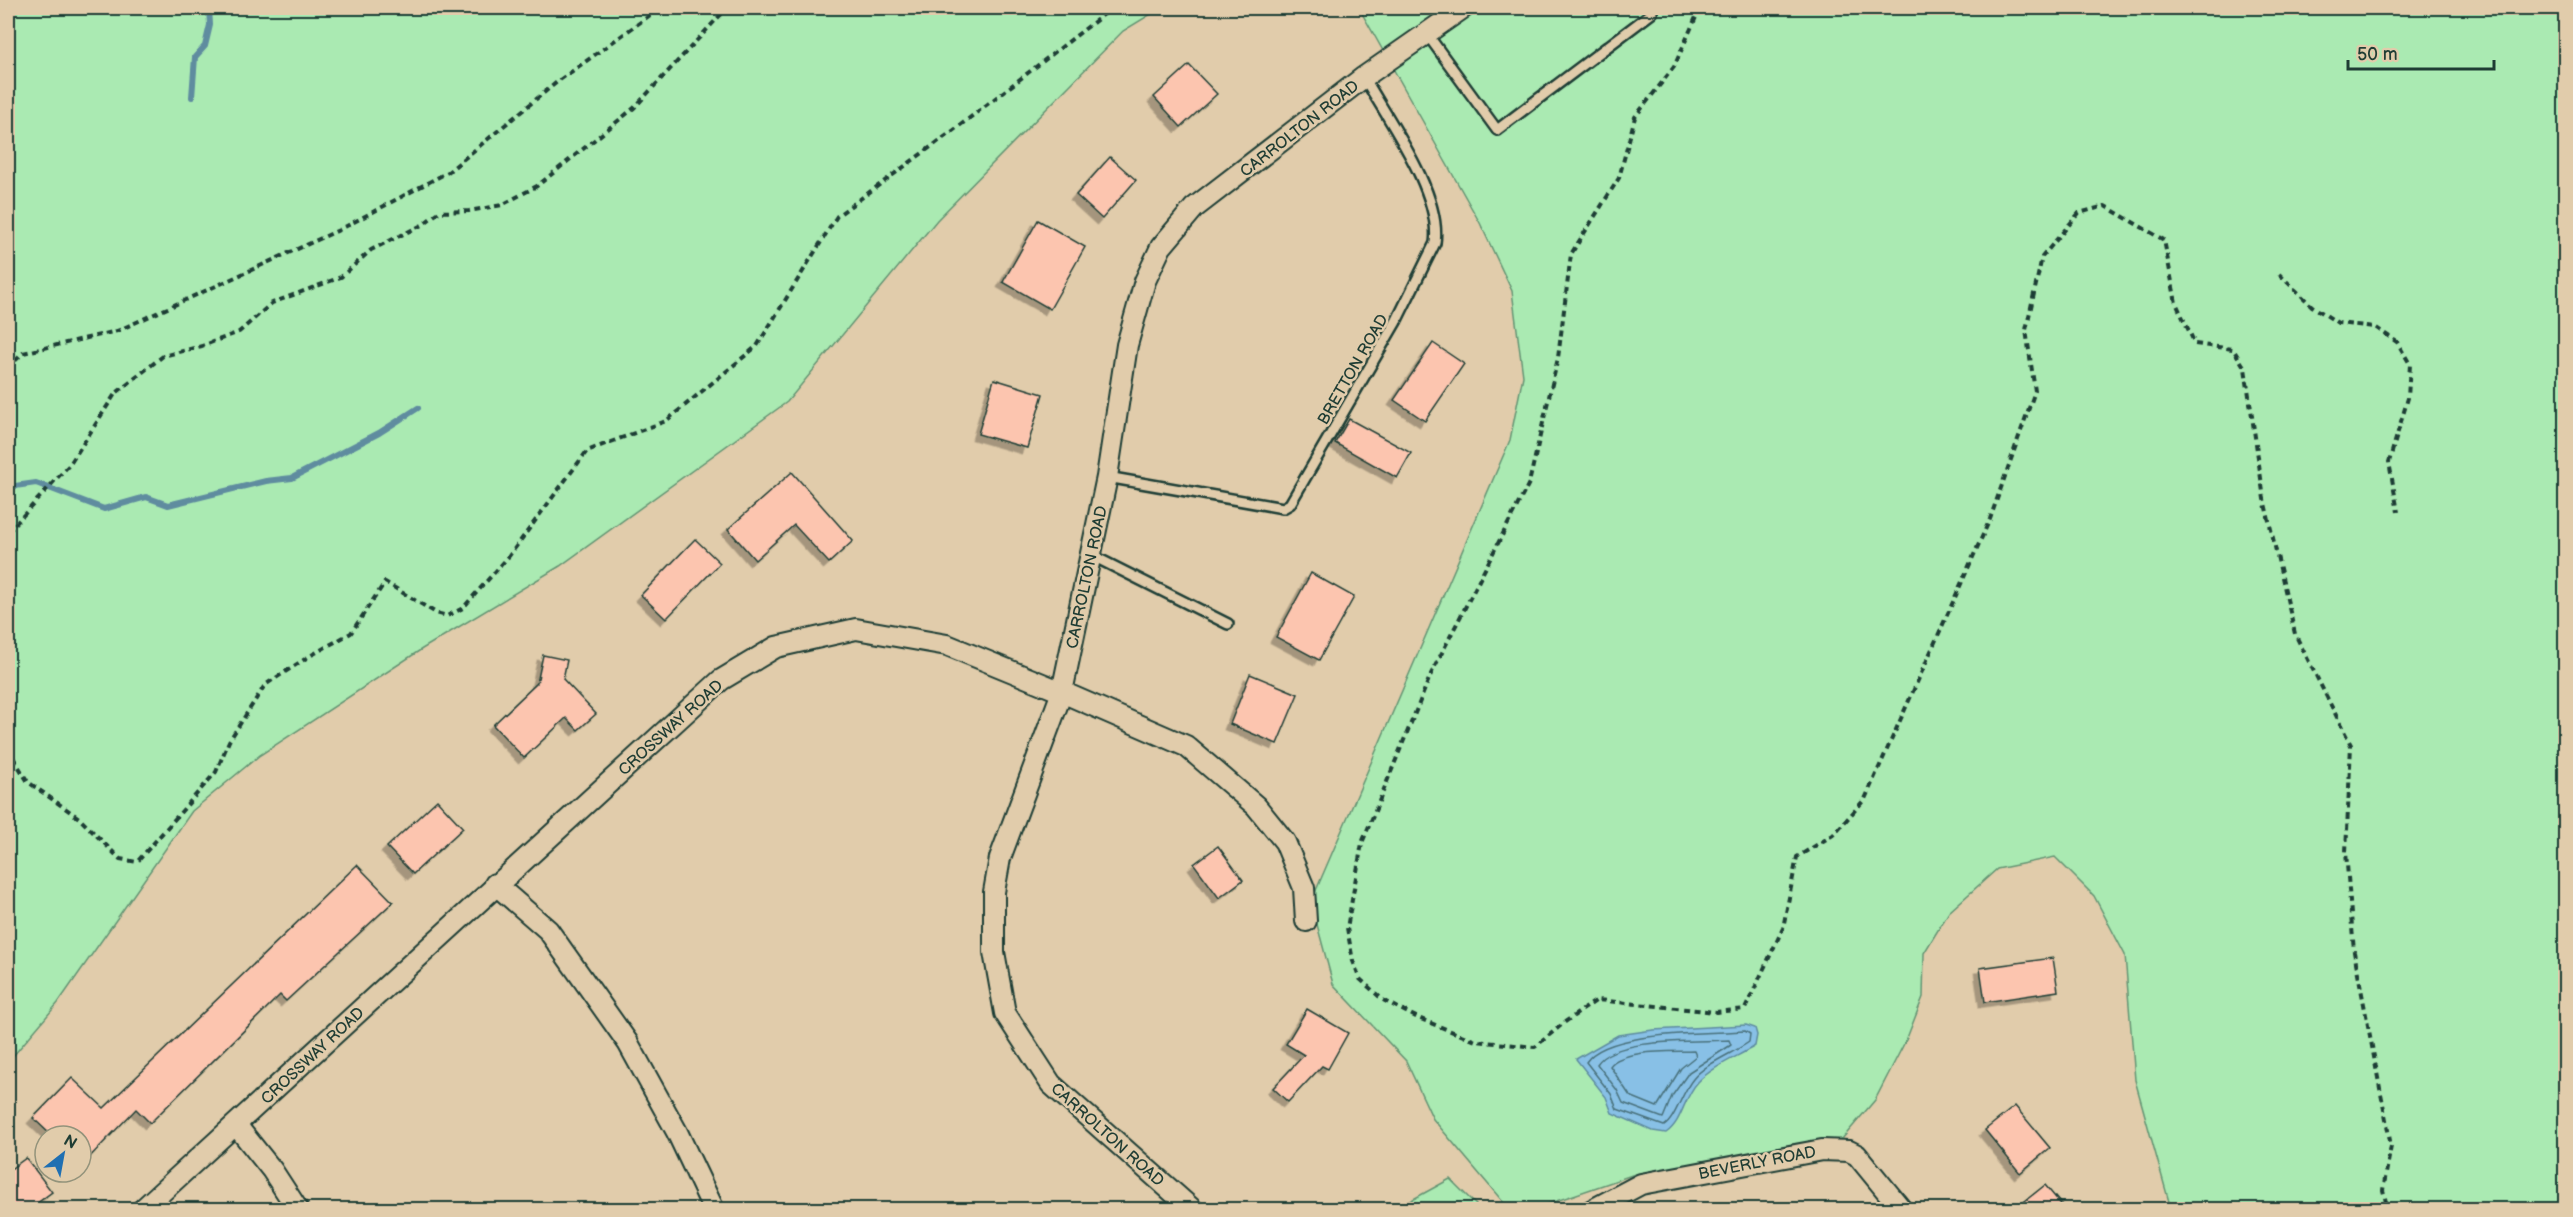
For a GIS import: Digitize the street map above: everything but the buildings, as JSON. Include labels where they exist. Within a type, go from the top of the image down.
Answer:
[{"type":"street","name":"CARROLTON ROAD","points":[[1193,1209],[1051,1084],[1005,1013],[994,952],[994,892],[1000,858],[1062,692],[1107,477],[1127,345],[1145,281],[1161,247],[1194,208],[1364,77],[1463,8]]},
{"type":"street","name":"CROSSWAY ROAD","points":[[142,1209],[236,1125],[495,884],[721,680],[776,647],[856,629],[947,645],[1186,746],[1256,806],[1285,842],[1304,888],[1306,921]]},
{"type":"street","points":[[495,884],[548,930],[628,1043],[677,1132],[714,1209]]},
{"type":"street","points":[[236,1125],[272,1170],[298,1209]]},
{"type":"street","name":"BEVERLY ROAD","points":[[1592,1209],[1641,1184],[1822,1150],[1849,1151],[1857,1155],[1902,1209]]},
{"type":"lane","points":[[1427,34],[1497,130],[1652,13],[1651,8]]},
{"type":"lane","name":"BRETTON ROAD","points":[[1107,477],[1283,508],[1290,504],[1392,330],[1435,243],[1437,230],[1424,189],[1364,77]]},
{"type":"lane","points":[[1091,555],[1228,624]]},
{"type":"path","points":[[8,368],[23,353],[117,331],[339,230],[448,172],[557,82],[660,8]]},
{"type":"path","points":[[8,532],[70,464],[115,394],[163,356],[202,346],[238,332],[272,303],[340,277],[371,250],[422,225],[439,212],[469,211],[502,205],[537,186],[634,108],[727,8]]},
{"type":"path","points":[[8,753],[28,782],[79,818],[120,859],[137,862],[216,772],[229,741],[266,685],[308,657],[351,633],[385,582],[436,613],[447,616],[463,608],[508,556],[587,451],[666,422],[757,346],[837,216],[954,130],[1112,8]]},
{"type":"path","points":[[1700,8],[1674,67],[1635,117],[1619,178],[1571,254],[1558,358],[1528,483],[1431,674],[1362,843],[1347,928],[1360,979],[1383,1000],[1418,1018],[1476,1041],[1535,1047],[1565,1022],[1598,1000],[1716,1012],[1745,1009],[1783,928],[1797,857],[1833,835],[1865,799],[1990,519],[2035,391],[2026,330],[2042,257],[2079,213],[2105,206],[2164,240],[2176,303],[2195,344],[2233,349],[2245,368],[2264,499],[2295,634],[2351,745],[2346,852],[2353,941],[2391,1146],[2383,1190],[2388,1209]]},
{"type":"path","points":[[2279,274],[2312,306],[2338,323],[2374,327],[2397,342],[2410,364],[2408,398],[2389,462],[2398,512]]},
{"type":"green space","points":[[8,8],[1161,8],[1123,31],[937,220],[787,402],[560,566],[422,649],[260,755],[192,811],[58,1003],[8,1062]]},
{"type":"green space","points":[[1359,8],[2565,8],[2565,1209],[2171,1209],[2135,1080],[2125,955],[2094,896],[2055,857],[1997,869],[1949,912],[1924,953],[1923,997],[1907,1038],[1875,1100],[1842,1139],[1632,1175],[1533,1209],[1509,1209],[1433,1119],[1406,1061],[1333,984],[1311,902],[1510,440],[1523,376],[1512,291],[1480,223]]},
{"type":"green space","points":[[1450,1179],[1480,1209],[1395,1209]]},
{"type":"water","points":[[1746,1025],[1755,1028],[1757,1035],[1755,1046],[1717,1067],[1698,1082],[1689,1095],[1680,1116],[1666,1133],[1653,1131],[1612,1113],[1606,1097],[1576,1059],[1618,1035],[1653,1030]]},
{"type":"waterway","points":[[192,97],[195,57],[205,46],[210,25],[209,8]]},
{"type":"waterway","points":[[8,487],[36,483],[104,509],[146,497],[168,505],[266,481],[292,478],[379,433],[418,408]]}]
